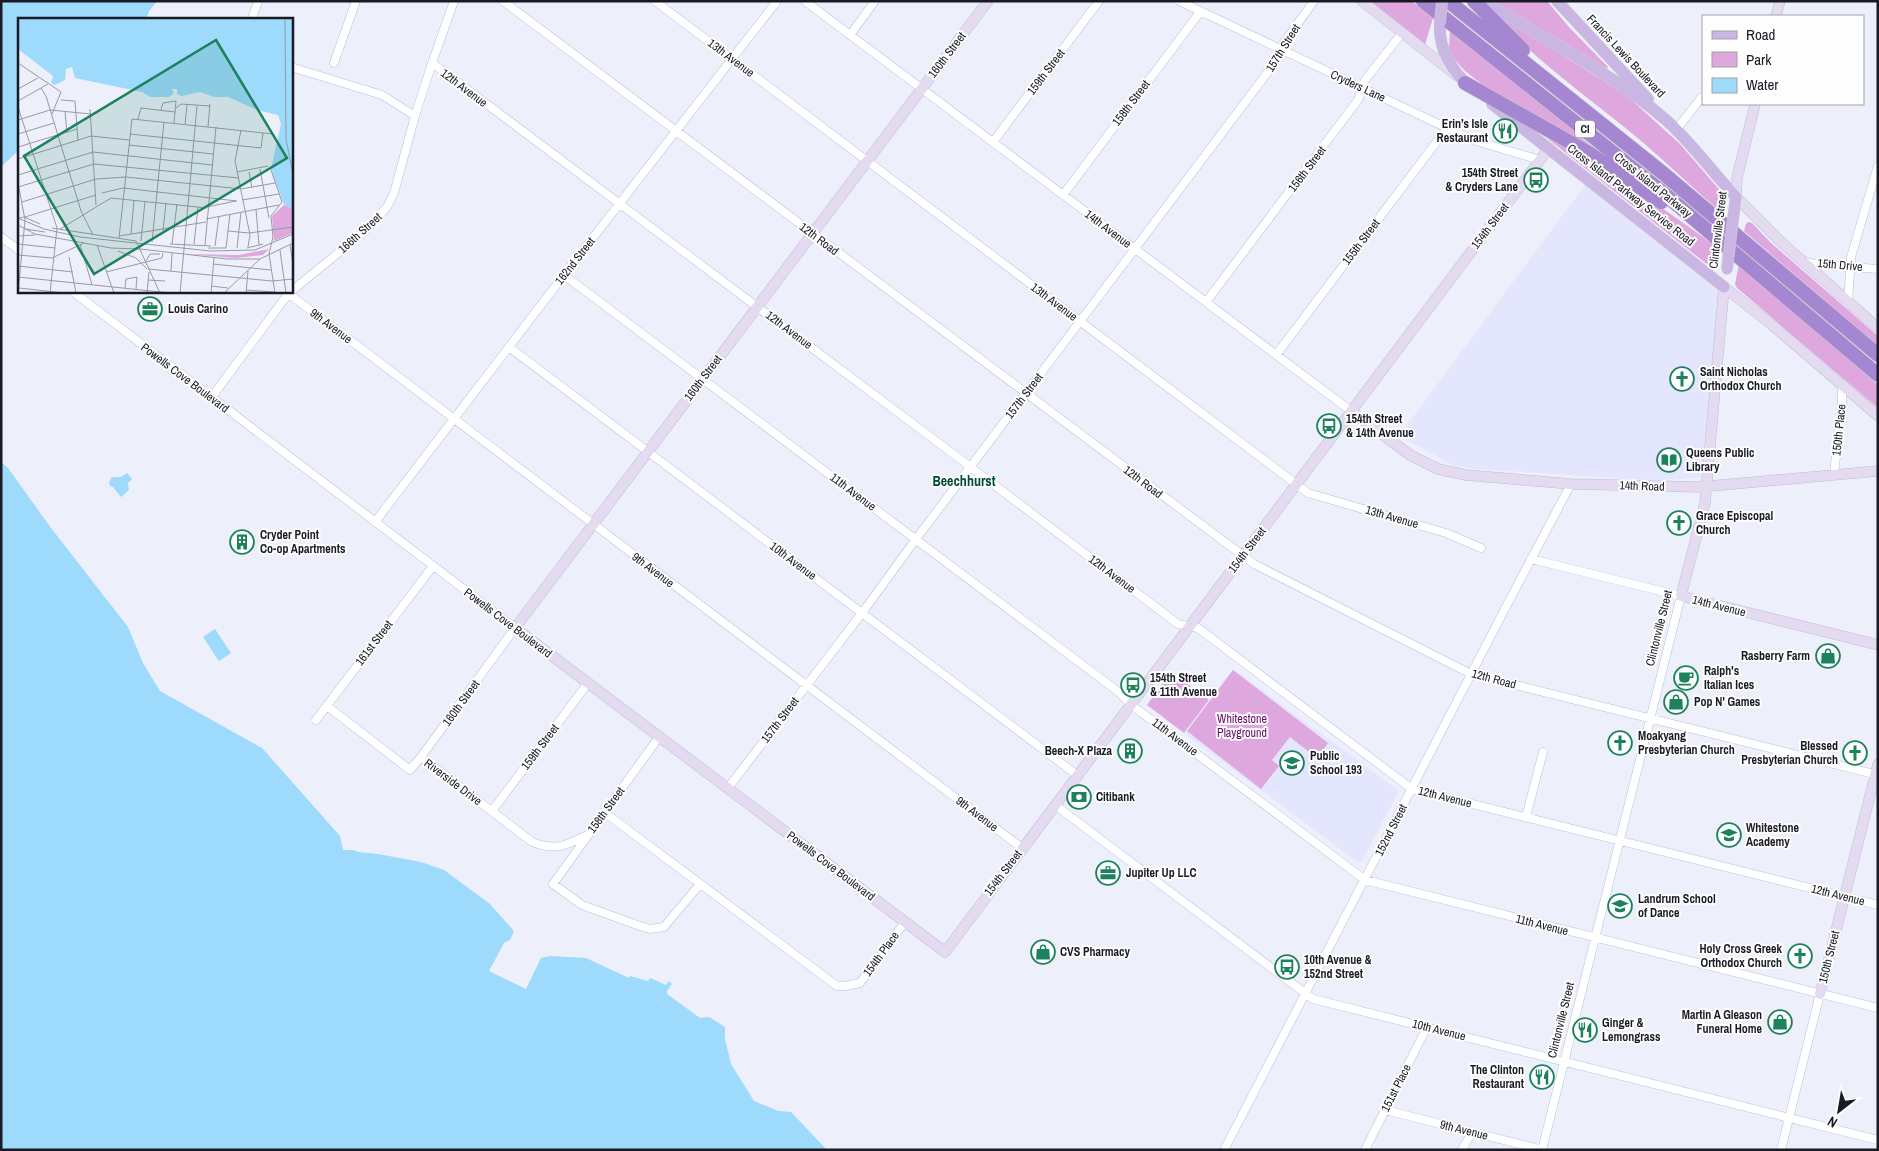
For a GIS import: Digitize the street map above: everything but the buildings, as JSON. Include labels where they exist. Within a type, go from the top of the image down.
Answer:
[{"type":"highway","name":"Cross Island Parkway","points":[[1423,1],[1543,95],[1744,260],[1878,375]]},
{"type":"highway","name":"Cross Island Parkway","points":[[1448,1],[1579,104],[1729,227],[1878,355]]},
{"type":"highway","points":[[1474,1],[1579,104]]},
{"type":"highway","points":[[1465,83],[1615,170],[1744,260]]},
{"type":"main road","points":[[1442,1],[1439,37],[1442,50],[1465,83]]},
{"type":"main road","points":[[1483,1],[1614,81],[1656,112],[1676,130],[1736,197]]},
{"type":"main road","name":"Francis Lewis Boulevard","points":[[1557,1],[1676,130]]},
{"type":"main road","name":"Cross Island Parkway Service Road","points":[[1465,83],[1724,287]]},
{"type":"main road","name":"Clintonville Street","points":[[1724,287],[1736,197]]},
{"type":"street","points":[[252,18],[258,1]]},
{"type":"street","points":[[334,63],[356,1]]},
{"type":"street","name":"166th Street","points":[[292,288],[365,231],[387,207],[394,193],[415,116],[454,1]]},
{"type":"street","name":"12th Road","points":[[504,1],[1254,564],[1472,674],[1877,771]]},
{"type":"street","name":"13th Avenue","points":[[655,1],[1308,493],[1446,532],[1480,548]]},
{"type":"street","name":"162nd Street","points":[[374,522],[778,1]]},
{"type":"street","name":"14th Avenue","points":[[806,1],[1410,455]]},
{"type":"street","points":[[850,35],[875,1]]},
{"type":"street","name":"160th Street","points":[[421,757],[515,628],[988,1]]},
{"type":"street","name":"159th Street","points":[[993,142],[1098,1]]},
{"type":"street","name":"Cryders Lane","points":[[1179,1],[1281,51],[1476,141],[1540,160]]},
{"type":"street","name":"157th Street","points":[[728,788],[862,614],[916,539],[1280,56],[1283,44],[1314,1]]},
{"type":"street","name":"Cross Island Parkway Service Road","points":[[1362,1],[1465,83]]},
{"type":"street","points":[[1776,15],[1780,1]]},
{"type":"street","name":"158th Street","points":[[1062,194],[1200,12]]},
{"type":"street","name":"156th Street","points":[[1206,302],[1358,100],[1364,88],[1365,80],[1402,33]]},
{"type":"street","name":"12th Avenue","points":[[432,63],[971,466],[1179,625],[1198,628],[1412,789],[1878,905]]},
{"type":"street","points":[[292,67],[382,95],[415,116]]},
{"type":"street","points":[[1676,130],[1702,98]]},
{"type":"street","name":"Clintonville Street","points":[[1736,197],[1737,178],[1755,105]]},
{"type":"street","name":"155th Street","points":[[1276,355],[1447,128]]},
{"type":"street","name":"154th Street","points":[[944,952],[1549,148]]},
{"type":"street","points":[[1848,302],[1851,257],[1878,166]]},
{"type":"street","points":[[1736,197],[1802,261],[1878,328]]},
{"type":"street","points":[[1,237],[18,249]]},
{"type":"street","name":"15th Drive","points":[[1802,261],[1878,269]]},
{"type":"street","name":"11th Avenue","points":[[564,275],[1365,880],[1878,1008]]},
{"type":"street","name":"Cross Island Parkway Service Road","points":[[1724,287],[1878,416]]},
{"type":"street","name":"Clintonville Street","points":[[1542,1150],[1705,502],[1724,287]]},
{"type":"street","name":"Powells Cove Boulevard","points":[[73,292],[374,522],[944,952]]},
{"type":"street","name":"166th Street","points":[[211,398],[287,292]]},
{"type":"street","name":"9th Avenue","points":[[287,292],[1022,848]]},
{"type":"street","name":"10th Avenue","points":[[509,347],[1077,775]]},
{"type":"street","name":"150th Place","points":[[1834,474],[1842,404],[1842,386]]},
{"type":"street","name":"14th Road","points":[[1410,455],[1438,469],[1452,473],[1572,484],[1707,486],[1878,470]]},
{"type":"street","name":"152nd Street","points":[[1224,1150],[1531,559],[1572,484]]},
{"type":"street","name":"14th Avenue","points":[[1531,559],[1878,645]]},
{"type":"street","name":"161st Street","points":[[316,720],[433,566]]},
{"type":"street","name":"159th Street","points":[[492,812],[588,683]]},
{"type":"street","name":"Riverside Drive","points":[[327,706],[410,770],[421,757],[532,842],[558,848],[589,834]]},
{"type":"street","name":"158th Street","points":[[659,737],[554,884],[582,905],[650,929],[664,927],[700,884]]},
{"type":"street","points":[[1526,817],[1543,752]]},
{"type":"street","name":"150th Street","points":[[1781,1150],[1877,771]]},
{"type":"street","name":"10th Avenue","points":[[1055,805],[1313,999],[1878,1140]]},
{"type":"street","points":[[604,812],[700,884]]},
{"type":"street","name":"154th Place","points":[[700,884],[837,986],[860,983],[905,922]]},
{"type":"street","name":"151st Place","points":[[1365,1150],[1427,1027]]},
{"type":"street","name":"9th Avenue","points":[[1385,1110],[1542,1150]]},
{"type":"street","points":[[1462,1150],[1472,1132]]},
{"type":"shaded area","points":[[1585,185],[1721,293],[1701,478],[1648,480],[1478,469],[1453,465],[1399,436]]},
{"type":"shaded area","name":"Public School 193","points":[[1233,669],[1399,791],[1362,861],[1358,862],[1185,734]]},
{"type":"green space","points":[[1370,1],[1412,1],[1433,18],[1425,45]]},
{"type":"green space","points":[[1491,1],[1547,1],[1568,26],[1608,67],[1606,70]]},
{"type":"green space","points":[[1493,12],[1625,94],[1680,144],[1723,194],[1723,214],[1634,135],[1525,46]]},
{"type":"green space","points":[[1450,30],[1583,136],[1583,139],[1623,171],[1493,93],[1465,71],[1453,58],[1449,49]]},
{"type":"green space","points":[[1543,135],[1620,178],[1717,247],[1713,263],[1708,265]]},
{"type":"green space","points":[[1748,222],[1752,223],[1770,242],[1878,336],[1878,346],[1744,231]]},
{"type":"green space","points":[[1739,264],[1878,385],[1878,408],[1737,288],[1735,284]]},
{"type":"green space","name":"Whitestone Playground","points":[[1233,670],[1328,743],[1317,758],[1290,737],[1272,760],[1279,766],[1261,789],[1187,731]]},
{"type":"green space","points":[[1171,672],[1209,700],[1184,733],[1147,705]]},
{"type":"water","points":[[1,1],[157,1],[146,18],[18,18],[18,151],[1,167]]},
{"type":"water","points":[[1,462],[8,468],[51,528],[128,627],[143,663],[160,691],[262,748],[340,836],[343,850],[353,850],[421,862],[444,870],[490,904],[514,931],[510,940],[504,943],[489,971],[526,989],[541,958],[550,956],[586,958],[629,978],[630,976],[648,981],[650,978],[666,985],[669,981],[672,984],[667,994],[700,1018],[709,1017],[725,1027],[725,1039],[731,1064],[754,1101],[778,1111],[791,1112],[827,1150],[1,1150]]},
{"type":"water","points":[[127,473],[132,479],[128,483],[129,490],[121,497],[110,486],[109,482],[112,477],[121,477]]},
{"type":"water","points":[[215,629],[231,653],[219,661],[203,637]]},
{"type":"place","name":"Erin’s Isle Restaurant","points":[[1505,131]]},
{"type":"place","name":"154th Street & Cryders Lane","points":[[1536,180]]},
{"type":"place","name":"Louis Carino","points":[[150,309]]},
{"type":"place","name":"Saint Nicholas Orthodox Church","points":[[1682,379]]},
{"type":"place","name":"154th Street & 14th Avenue","points":[[1329,426]]},
{"type":"place","name":"Queens Public Library","points":[[1669,460]]},
{"type":"place","name":"Grace Episcopal Church","points":[[1679,523]]},
{"type":"place","name":"Cryder Point Co-op Apartments","points":[[242,542]]},
{"type":"place","name":"Rasberry Farm","points":[[1828,656]]},
{"type":"place","name":"Ralph's Italian Ices","points":[[1686,678]]},
{"type":"place","name":"154th Street & 11th Avenue","points":[[1133,685]]},
{"type":"place","name":"Pop N' Games","points":[[1676,702]]},
{"type":"place","name":"Moakyang Presbyterian Church","points":[[1620,743]]},
{"type":"place","name":"Beech-X Plaza","points":[[1130,751]]},
{"type":"place","name":"Blessed Presbyterian Church","points":[[1855,753]]},
{"type":"place","name":"Public School 193","points":[[1292,763]]},
{"type":"place","name":"Citibank","points":[[1079,797]]},
{"type":"place","name":"Whitestone Academy","points":[[1729,835]]},
{"type":"place","name":"Jupiter Up LLC","points":[[1108,873]]},
{"type":"place","name":"Landrum School of Dance","points":[[1620,906]]},
{"type":"place","name":"CVS Pharmacy","points":[[1043,952]]},
{"type":"place","name":"Holy Cross Greek Orthodox Church","points":[[1800,956]]},
{"type":"place","name":"10th Avenue & 152nd Street","points":[[1287,967]]},
{"type":"place","name":"Martin A Gleason Funeral Home","points":[[1780,1022]]},
{"type":"place","name":"Ginger & Lemongrass","points":[[1585,1030]]},
{"type":"place","name":"The Clinton Restaurant","points":[[1542,1077]]},
{"type":"district","name":"Beechhurst","points":[[964,481]]}]
